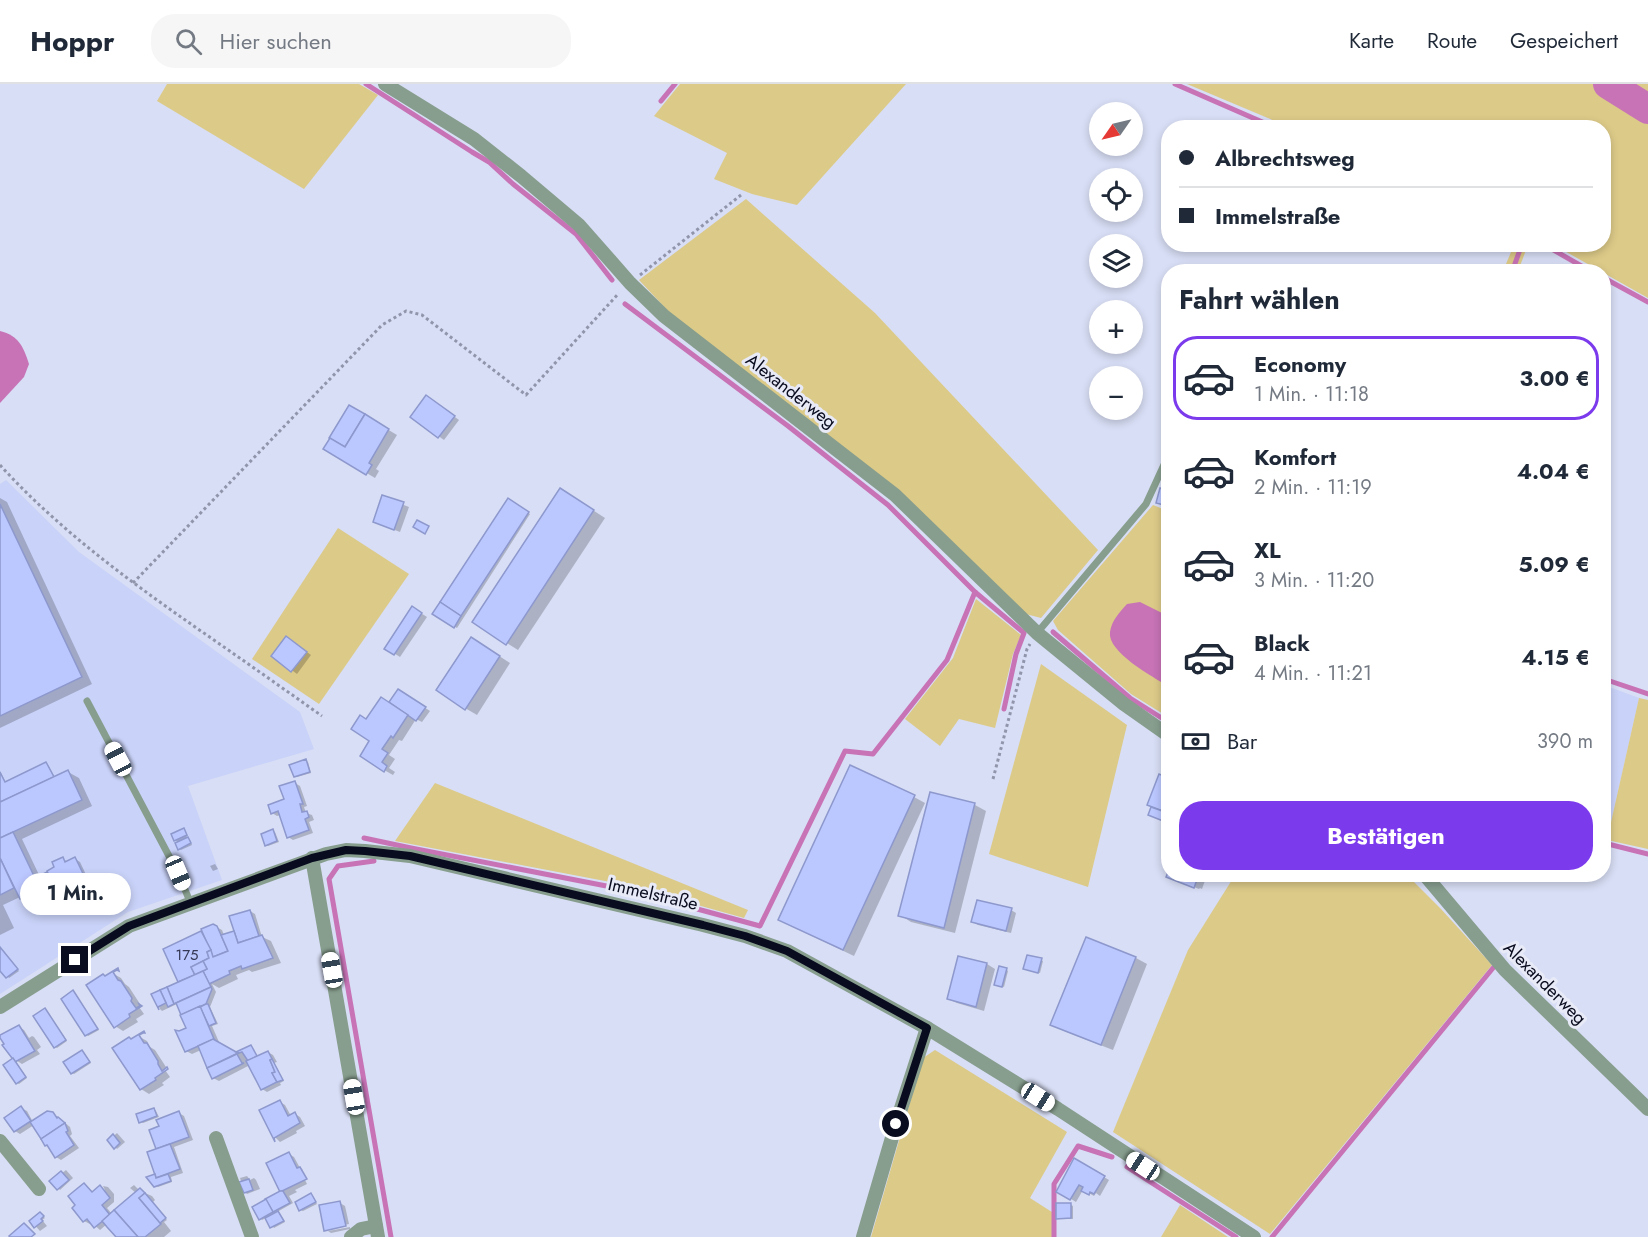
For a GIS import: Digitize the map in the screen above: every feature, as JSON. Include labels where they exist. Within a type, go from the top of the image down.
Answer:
[{"type":"street","name":"Alexanderweg","points":[[385,84],[474,139],[521,176],[579,225],[630,284],[664,316],[895,495],[1037,633],[1124,704],[1161,730]]},
{"type":"street","name":"Immelstraße","points":[[0,1007],[129,926],[312,858],[346,850],[410,856],[735,933],[787,951],[927,1028],[1058,1109],[1254,1237]]},
{"type":"street","points":[[312,858],[377,1231],[361,1229],[351,1237]]},
{"type":"street","name":"Alexanderweg","points":[[1431,882],[1505,970],[1648,1109]]},
{"type":"street","points":[[863,1237],[927,1028]]},
{"type":"street","points":[[216,1138],[252,1237]]},
{"type":"street","points":[[0,1141],[39,1189]]},
{"type":"lane","points":[[1037,633],[1146,504],[1161,471]]},
{"type":"lane","points":[[87,701],[178,873],[191,904]]},
{"type":"path","points":[[133,583],[382,325],[406,311],[422,315],[526,395],[616,296],[741,195]]},
{"type":"path","points":[[0,465],[14,481],[92,551],[133,583],[322,716]]},
{"type":"path","points":[[993,779],[1027,649],[1037,633]]},
{"type":"shaded area","points":[[167,84],[359,84],[378,95],[304,189],[157,101]]},
{"type":"shaded area","points":[[680,84],[906,84],[797,205],[752,194],[714,179],[727,153],[654,116]]},
{"type":"shaded area","points":[[1187,84],[1648,84],[1648,298],[1611,277],[1611,264],[1588,264],[1566,252],[1611,252],[1611,120],[1272,120]]},
{"type":"shaded area","points":[[746,199],[875,313],[1098,550],[1041,618],[1022,613],[981,571],[669,312],[639,280]]},
{"type":"shaded area","points":[[1511,252],[1525,252],[1521,264],[1506,264]]},
{"type":"shaded area","points":[[0,331],[16,339],[25,352],[29,364],[24,377],[0,403]]},
{"type":"shaded area","points":[[6,480],[79,552],[300,712],[314,749],[188,786],[222,880],[128,912],[0,994],[0,484]]},
{"type":"shaded area","points":[[1153,505],[1161,508],[1161,713],[1131,694],[1058,630],[1053,621]]},
{"type":"shaded area","points":[[338,528],[409,574],[319,704],[252,659]]},
{"type":"shaded area","points":[[976,599],[1021,635],[1013,654],[995,728],[959,719],[940,746],[905,719],[953,658]]},
{"type":"shaded area","points":[[1140,602],[1161,612],[1161,682],[1123,656],[1111,640],[1110,632],[1114,620],[1127,604]]},
{"type":"shaded area","points":[[1041,664],[1127,725],[1088,887],[989,854]]},
{"type":"shaded area","points":[[1611,688],[1639,698],[1611,822]]},
{"type":"shaded area","points":[[1639,698],[1648,700],[1648,849],[1611,841],[1611,822]]},
{"type":"shaded area","points":[[435,783],[748,910],[744,918],[626,885],[395,841]]},
{"type":"shaded area","points":[[1231,882],[1414,882],[1492,965],[1270,1234],[1113,1132],[1188,950]]},
{"type":"shaded area","points":[[935,1050],[1067,1132],[1030,1198],[1055,1214],[1056,1237],[871,1237],[923,1058]]},
{"type":"shaded area","points":[[1180,1205],[1228,1237],[1161,1237]]},
{"type":"building","points":[[426,395],[455,416],[438,438],[410,417]]},
{"type":"building","points":[[349,405],[365,414],[345,447],[329,438]]},
{"type":"building","points":[[365,414],[389,429],[369,463],[372,465],[366,475],[323,449],[330,438],[345,447]]},
{"type":"building","points":[[560,488],[594,510],[506,645],[472,622]]},
{"type":"building","points":[[1160,488],[1161,488],[1161,504],[1156,503]]},
{"type":"building","points":[[382,495],[404,502],[394,530],[373,522]]},
{"type":"building","points":[[508,498],[529,512],[461,616],[440,602]]},
{"type":"building","points":[[0,504],[82,677],[0,716]]},
{"type":"building","points":[[417,520],[429,526],[425,534],[413,527]]},
{"type":"building","points":[[440,602],[461,616],[454,628],[432,614]]},
{"type":"building","points":[[412,606],[422,613],[394,655],[384,649]]},
{"type":"building","points":[[286,636],[307,652],[291,672],[271,656]]},
{"type":"building","points":[[471,637],[500,656],[465,710],[436,690]]},
{"type":"building","points":[[398,689],[426,707],[416,721],[389,702]]},
{"type":"building","points":[[381,697],[408,715],[393,738],[391,736],[382,749],[388,753],[382,762],[387,766],[384,772],[360,756],[369,741],[351,729],[360,715],[366,719]]},
{"type":"building","points":[[306,759],[310,772],[294,777],[289,765]]},
{"type":"building","points":[[46,762],[54,777],[0,802],[0,772],[5,782]]},
{"type":"building","points":[[850,765],[915,795],[843,950],[778,920]]},
{"type":"building","points":[[68,770],[82,800],[0,838],[0,802]]},
{"type":"building","points":[[1159,774],[1161,775],[1161,810],[1147,805]]},
{"type":"building","points":[[295,781],[303,804],[300,804],[302,812],[307,811],[309,817],[305,819],[309,830],[287,838],[278,811],[271,814],[268,805],[284,799],[279,786]]},
{"type":"building","points":[[930,792],[975,803],[944,928],[898,916]]},
{"type":"building","points":[[1151,807],[1161,811],[1161,820],[1148,815]]},
{"type":"building","points":[[184,828],[187,835],[174,841],[171,834]]},
{"type":"building","points":[[273,829],[277,841],[265,846],[261,834]]},
{"type":"building","points":[[13,832],[35,878],[47,872],[52,884],[20,899],[0,858],[0,838]]},
{"type":"building","points":[[188,837],[191,843],[178,850],[175,843]]},
{"type":"building","points":[[63,857],[65,862],[75,857],[88,884],[59,898],[47,871],[54,867],[52,862]]},
{"type":"building","points":[[0,858],[14,888],[0,895]]},
{"type":"building","points":[[1179,882],[1196,882],[1194,888]]},
{"type":"building","points":[[977,900],[1012,908],[1006,931],[971,922]]},
{"type":"building","points":[[250,910],[259,936],[238,943],[229,916]]},
{"type":"building","points":[[213,924],[217,926],[228,951],[213,957],[201,929]]},
{"type":"building","points":[[201,931],[211,950],[207,952],[209,958],[191,967],[195,975],[178,982],[163,949]]},
{"type":"building","points":[[234,931],[238,943],[262,935],[273,958],[242,969],[241,966],[209,984],[203,971],[207,969],[203,961],[209,958],[207,952],[211,950],[213,957],[228,951],[221,935]]},
{"type":"building","points":[[1086,937],[1136,957],[1101,1045],[1050,1025]]},
{"type":"building","points":[[0,947],[18,969],[6,978],[0,971]]},
{"type":"building","points":[[1027,955],[1042,958],[1038,973],[1023,969]]},
{"type":"building","points":[[958,956],[987,963],[976,1007],[947,999]]},
{"type":"building","points":[[203,961],[207,969],[195,975],[191,967]]},
{"type":"building","points":[[999,966],[1007,968],[1002,987],[994,985]]},
{"type":"building","points":[[118,968],[119,971],[113,972],[132,998],[131,1001],[136,1008],[140,1006],[139,1004],[142,1006],[114,1028],[86,985]]},
{"type":"building","points":[[203,971],[211,987],[174,1004],[167,987]]},
{"type":"building","points":[[167,987],[174,1004],[168,1007],[160,990]]},
{"type":"building","points":[[211,987],[206,1004],[181,1015],[176,1003]]},
{"type":"building","points":[[73,990],[98,1029],[85,1036],[61,999]]},
{"type":"building","points":[[160,990],[166,1003],[158,1007],[159,1010],[151,994]]},
{"type":"building","points":[[206,1004],[216,1023],[209,1026],[200,1007]]},
{"type":"building","points":[[200,1006],[214,1039],[185,1052],[175,1030],[186,1028],[180,1015]]},
{"type":"building","points":[[45,1008],[66,1040],[54,1048],[33,1016]]},
{"type":"building","points":[[19,1025],[35,1051],[15,1062],[2,1045],[4,1044],[0,1035]]},
{"type":"building","points":[[144,1031],[145,1033],[139,1035],[144,1043],[147,1043],[162,1071],[167,1067],[168,1069],[140,1090],[112,1048]]},
{"type":"building","points":[[213,1039],[238,1053],[207,1068],[198,1046]]},
{"type":"building","points":[[251,1045],[257,1056],[248,1061],[242,1052],[236,1052]]},
{"type":"building","points":[[82,1050],[90,1062],[71,1074],[63,1062]]},
{"type":"building","points":[[268,1051],[275,1072],[272,1073],[277,1082],[261,1090],[246,1061]]},
{"type":"building","points":[[239,1053],[237,1054],[244,1063],[212,1079],[207,1068]]},
{"type":"building","points":[[13,1058],[26,1077],[16,1084],[3,1065]]},
{"type":"building","points":[[272,1059],[283,1080],[277,1082],[272,1073],[275,1072],[270,1060]]},
{"type":"building","points":[[280,1100],[288,1116],[295,1112],[300,1123],[274,1138],[275,1142],[259,1110]]},
{"type":"building","points":[[21,1106],[31,1121],[14,1132],[4,1118]]},
{"type":"building","points":[[154,1108],[157,1116],[139,1123],[136,1114]]},
{"type":"building","points":[[47,1111],[53,1112],[65,1123],[41,1139],[30,1122]]},
{"type":"building","points":[[179,1111],[189,1137],[156,1149],[149,1130],[159,1126],[156,1120]]},
{"type":"building","points":[[65,1123],[68,1131],[66,1132],[74,1145],[55,1158],[41,1139]]},
{"type":"building","points":[[113,1134],[120,1143],[114,1149],[107,1140]]},
{"type":"building","points":[[170,1144],[180,1169],[156,1178],[147,1152]]},
{"type":"building","points":[[289,1152],[297,1168],[300,1167],[307,1179],[280,1192],[266,1163]]},
{"type":"building","points":[[1074,1158],[1105,1176],[1094,1194],[1090,1192],[1089,1195],[1081,1191],[1083,1187],[1079,1185],[1070,1200],[1056,1192]]},
{"type":"building","points":[[61,1171],[69,1180],[57,1190],[49,1181]]},
{"type":"building","points":[[155,1174],[156,1178],[168,1174],[171,1181],[154,1187],[146,1177]]},
{"type":"building","points":[[249,1179],[253,1190],[244,1193],[239,1182]]},
{"type":"building","points":[[84,1183],[92,1192],[100,1185],[110,1198],[102,1205],[110,1215],[94,1228],[87,1219],[83,1222],[72,1208],[75,1205],[68,1196]]},
{"type":"building","points":[[140,1188],[145,1193],[139,1198],[161,1224],[145,1237],[138,1237],[114,1210]]},
{"type":"building","points":[[283,1191],[290,1203],[273,1212],[265,1199]]},
{"type":"building","points":[[145,1193],[166,1218],[160,1223],[139,1198]]},
{"type":"building","points":[[311,1193],[316,1202],[299,1211],[295,1202]]},
{"type":"building","points":[[266,1199],[273,1212],[259,1220],[252,1207]]},
{"type":"building","points":[[340,1201],[346,1226],[324,1231],[319,1205]]},
{"type":"building","points":[[1056,1203],[1071,1203],[1071,1218],[1056,1219]]},
{"type":"building","points":[[114,1210],[138,1237],[116,1237],[107,1227],[102,1221]]},
{"type":"building","points":[[278,1211],[284,1221],[270,1228],[265,1218]]},
{"type":"building","points":[[40,1212],[44,1216],[41,1219],[43,1221],[34,1228],[29,1221]]},
{"type":"building","points":[[24,1223],[35,1234],[31,1237],[9,1236]]},
{"type":"waterway","points":[[366,84],[489,162],[576,234],[612,280]]},
{"type":"waterway","points":[[661,101],[675,84]]},
{"type":"waterway","points":[[1175,84],[1258,120]]},
{"type":"waterway","points":[[1608,84],[1648,109]]},
{"type":"waterway","points":[[1515,264],[1519,252]]},
{"type":"waterway","points":[[1557,252],[1578,264]]},
{"type":"waterway","points":[[1611,282],[1648,302]]},
{"type":"waterway","points":[[625,304],[788,426],[888,505],[975,592],[1024,633],[1016,654],[1004,709]]},
{"type":"waterway","points":[[364,838],[627,890],[760,926],[845,751],[873,754],[947,660],[975,592]]},
{"type":"waterway","points":[[1053,632],[1130,698],[1161,718]]},
{"type":"waterway","points":[[1611,681],[1648,694]]},
{"type":"waterway","points":[[1611,845],[1648,854]]},
{"type":"waterway","points":[[374,861],[338,866],[329,879],[391,1237]]},
{"type":"waterway","points":[[1272,1237],[1493,968]]},
{"type":"waterway","points":[[1054,1237],[1054,1184],[1078,1146],[1112,1157]]},
{"type":"waterway","points":[[1127,1167],[1236,1237]]},
{"type":"route","points":[[75,960],[129,926],[312,858],[346,850],[410,856],[745,936],[787,951],[888,1006],[927,1028],[896,1124]]}]
